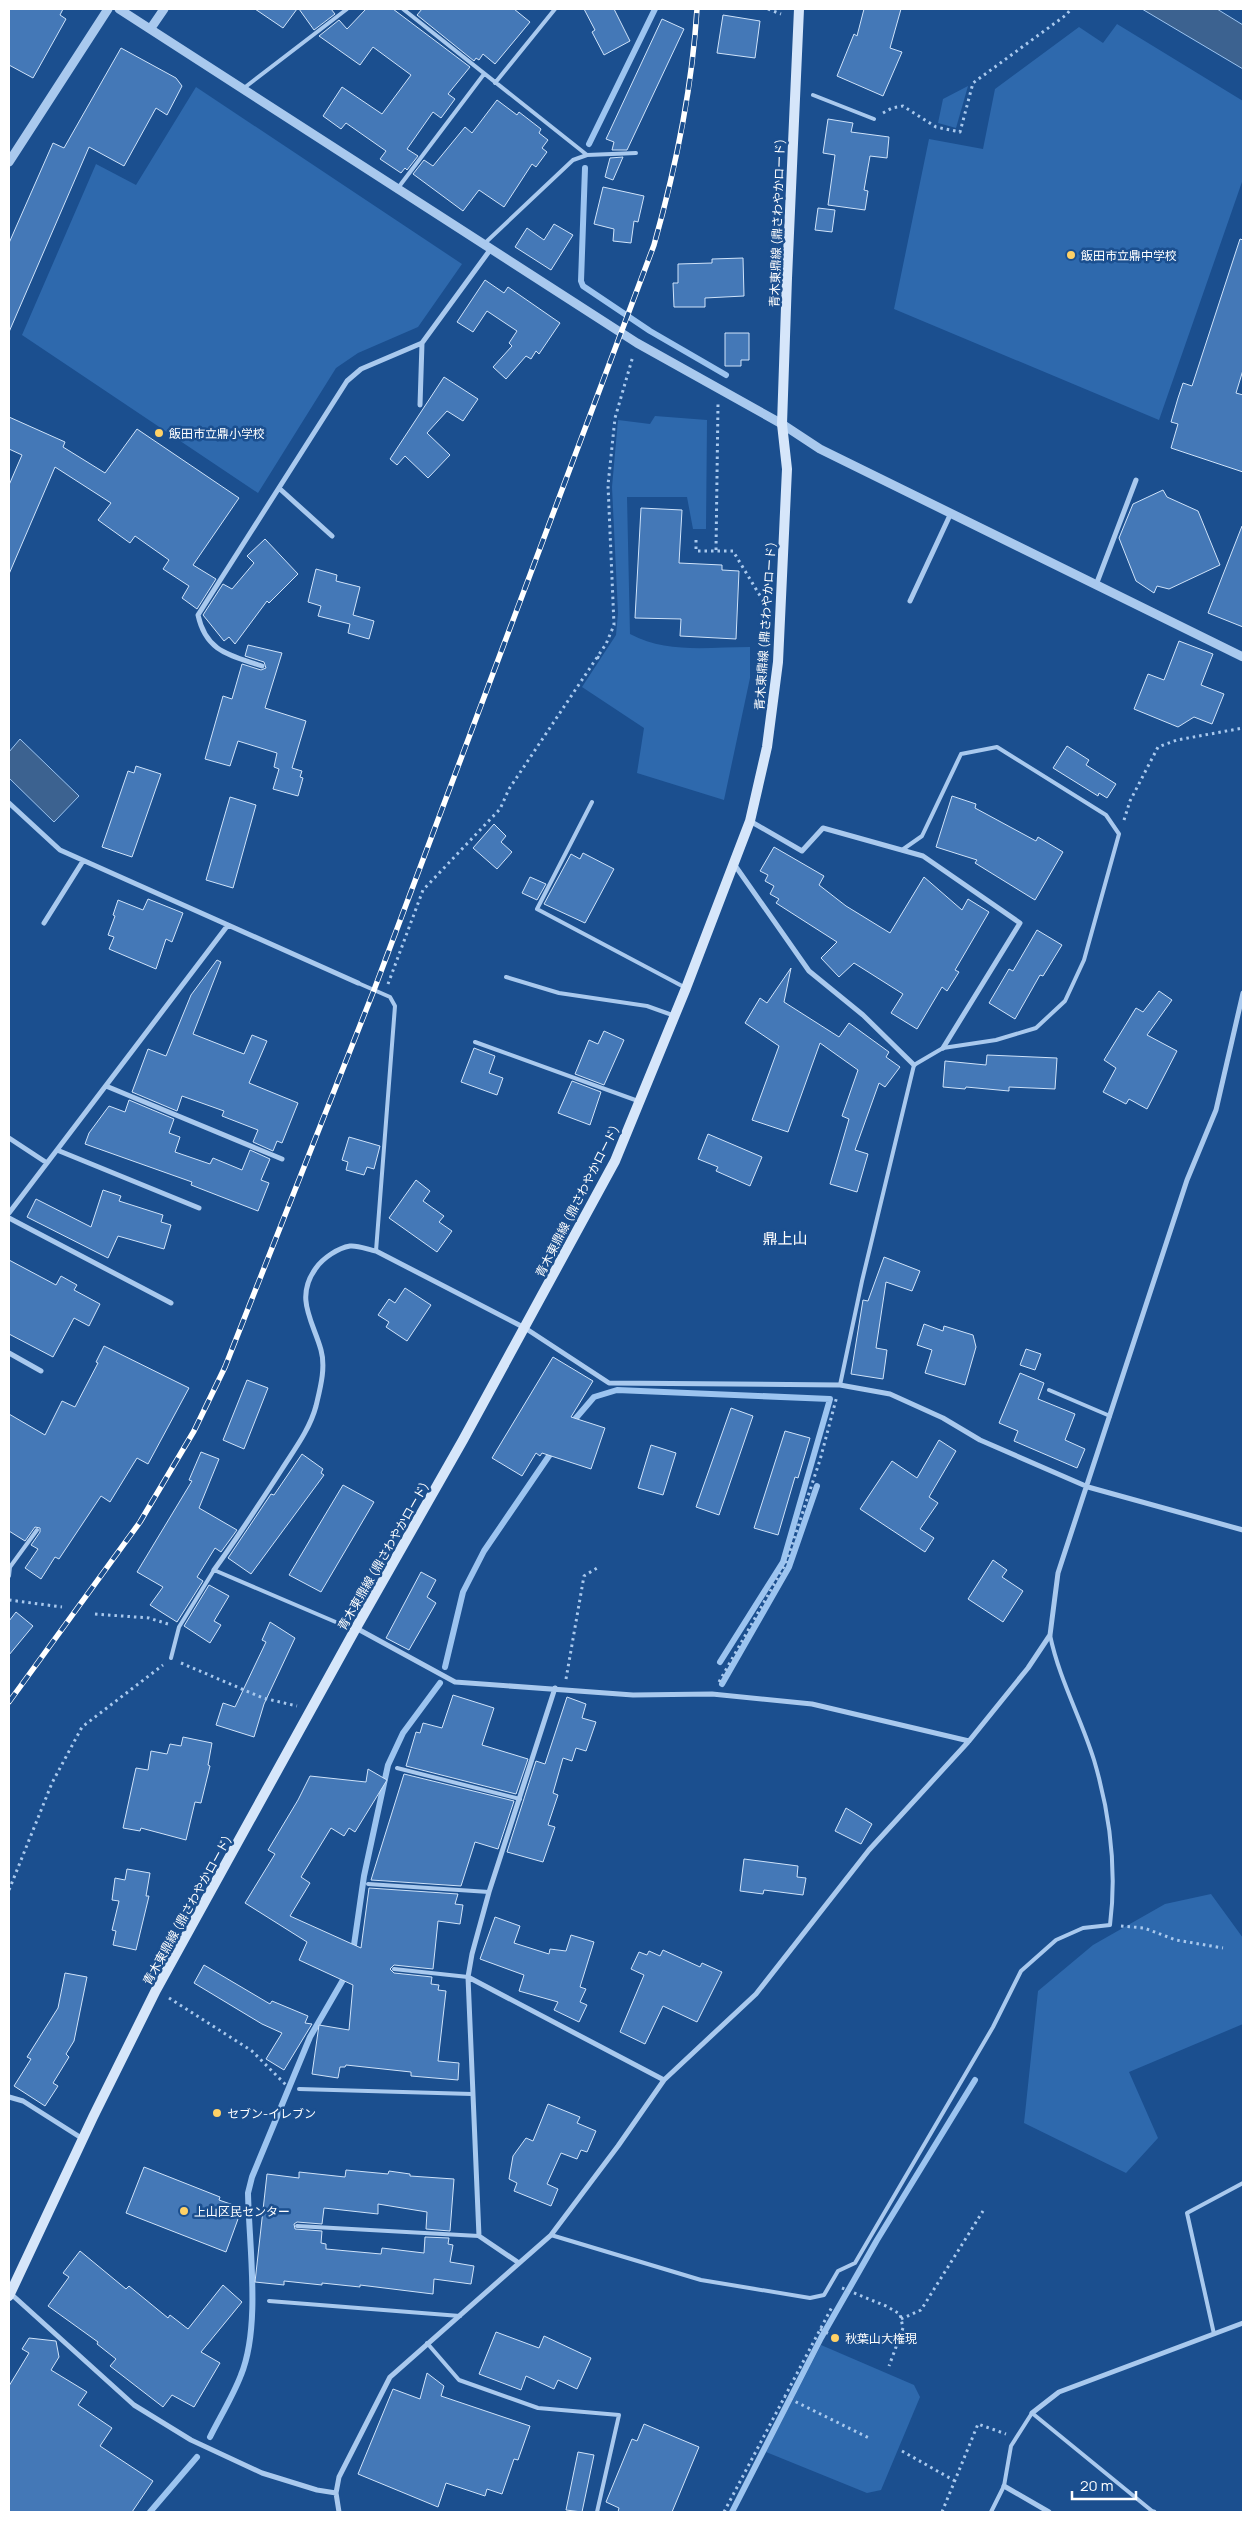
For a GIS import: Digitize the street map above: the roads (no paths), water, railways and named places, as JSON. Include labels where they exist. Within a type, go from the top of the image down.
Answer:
[{"type":"main road","name":"青木東鼎線 (鼎さわやかロード)","points":[[10,2295],[82,2139],[156,1990],[311,1713],[356,1628],[525,1328],[615,1161],[675,1016],[750,821],[767,747],[778,662],[787,469],[782,424],[798,9]]},
{"type":"street","points":[[9,162],[108,9]]},
{"type":"street","points":[[119,9],[151,28],[486,248],[637,343],[718,390],[782,424],[820,449],[952,512],[1243,657]]},
{"type":"street","points":[[151,28],[164,9]]},
{"type":"street","points":[[420,405],[422,343],[486,248]]},
{"type":"street","points":[[262,666],[227,654],[211,644],[201,631],[198,615],[347,381],[361,369],[422,343]]},
{"type":"street","points":[[1096,585],[1136,480]]},
{"type":"street","points":[[280,489],[332,536]]},
{"type":"street","points":[[910,600],[952,512]]},
{"type":"street","points":[[9,803],[60,850],[358,983]]},
{"type":"street","points":[[750,821],[802,851],[823,828],[923,856],[1020,923],[943,1048]]},
{"type":"street","points":[[44,923],[83,861]]},
{"type":"street","points":[[734,864],[809,971],[863,1015],[914,1065]]},
{"type":"street","points":[[9,1213],[228,925]]},
{"type":"street","points":[[339,2512],[336,2494],[339,2477],[390,2377],[552,2235],[664,2080],[756,1994],[869,1850],[969,1741],[1028,1668],[1050,1635],[1058,1573],[1088,1487],[1187,1180],[1216,1110],[1243,993]]},
{"type":"street","points":[[106,1086],[282,1159]]},
{"type":"street","points":[[9,1138],[47,1163]]},
{"type":"street","points":[[57,1150],[199,1208]]},
{"type":"street","points":[[9,1218],[172,1303]]},
{"type":"street","points":[[214,1570],[239,1536],[303,1435],[315,1409],[322,1377],[321,1351],[306,1306],[307,1286],[316,1268],[328,1255],[351,1246],[376,1251],[525,1328],[609,1383],[840,1385],[890,1394],[943,1418],[980,1440],[1088,1487],[1243,1530]]},
{"type":"street","points":[[9,1354],[41,1371]]},
{"type":"street","points":[[356,1628],[455,1682],[634,1694],[712,1694],[812,1704],[969,1741]]},
{"type":"street","points":[[519,2262],[479,2236],[468,1977],[472,1954],[489,1892],[555,1688]]},
{"type":"street","points":[[468,1977],[664,2080]]},
{"type":"street","points":[[9,2097],[23,2101],[82,2139]]},
{"type":"street","points":[[10,2295],[134,2404],[191,2440],[262,2473],[336,2494]]},
{"type":"street","points":[[1032,2413],[1059,2392],[1243,2323]]},
{"type":"street","points":[[1004,2486],[1049,2512]]},
{"type":"lane","points":[[244,89],[347,9]]},
{"type":"lane","points":[[403,9],[587,155]]},
{"type":"lane","points":[[495,83],[555,9]]},
{"type":"lane","points":[[397,189],[484,74]]},
{"type":"lane","points":[[813,95],[874,119]]},
{"type":"lane","points":[[486,248],[573,160],[587,155],[636,153]]},
{"type":"lane","points":[[840,1385],[862,1281],[914,1065],[943,1048],[996,1040],[1036,1028],[1065,1001],[1084,960],[1119,834],[1106,815],[998,747],[961,754],[922,836],[902,850]]},
{"type":"lane","points":[[592,802],[536,909],[686,988]]},
{"type":"lane","points":[[506,977],[559,993],[647,1006],[675,1016]]},
{"type":"lane","points":[[358,983],[390,997],[394,1006],[376,1251]]},
{"type":"lane","points":[[475,1042],[640,1102]]},
{"type":"lane","points":[[1049,1390],[1110,1416]]},
{"type":"lane","points":[[9,1576],[10,1567],[37,1530]]},
{"type":"lane","points":[[172,1658],[179,1628],[214,1570],[345,1626]]},
{"type":"lane","points":[[552,2235],[701,2280],[810,2298],[824,2295],[838,2271],[856,2262],[993,2028],[1021,1971],[1056,1940],[1083,1928],[1110,1926],[1114,1896],[1114,1860],[1094,1760],[1054,1657],[1050,1635]]},
{"type":"lane","points":[[397,1768],[520,1799]]},
{"type":"lane","points":[[368,1884],[489,1892]]},
{"type":"lane","points":[[394,1969],[468,1977]]},
{"type":"lane","points":[[299,2090],[472,2094]]},
{"type":"lane","points":[[1214,2334],[1187,2213],[1243,2183]]},
{"type":"lane","points":[[297,2226],[479,2236]]},
{"type":"lane","points":[[269,2300],[460,2316]]},
{"type":"lane","points":[[427,2343],[459,2380],[538,2408],[619,2416],[596,2512]]},
{"type":"lane","points":[[991,2512],[1004,2486],[1011,2446],[1032,2413],[1152,2512]]},
{"type":"waterway","points":[[589,144],[655,9]]},
{"type":"waterway","points":[[585,168],[581,281],[583,286],[650,331],[726,375]]},
{"type":"waterway","points":[[570,1425],[594,1397],[617,1390],[830,1399],[783,1562],[720,1662]]},
{"type":"waterway","points":[[445,1667],[463,1592],[484,1551],[553,1450]]},
{"type":"waterway","points":[[722,1684],[789,1567],[817,1486]]},
{"type":"waterway","points":[[353,1952],[364,1876],[388,1765],[403,1733],[440,1683]]},
{"type":"waterway","points":[[210,2437],[241,2375],[251,2333],[252,2286],[248,2193],[252,2177],[310,2037],[347,1973]]},
{"type":"waterway","points":[[732,2512],[821,2338],[877,2240],[975,2080]]},
{"type":"waterway","points":[[150,2512],[197,2457]]},
{"type":"railway","points":[[9,1702],[140,1522],[194,1431],[225,1367],[374,990],[654,245],[682,128],[695,39],[697,9]]},
{"type":"place","name":"飯田市立鼎中学校","points":[[1071,255]]},
{"type":"place","name":"飯田市立鼎小学校","points":[[159,433]]},
{"type":"place","name":"セブン-イレブン","points":[[217,2113]]},
{"type":"place","name":"上山区民センター","points":[[184,2211]]},
{"type":"place","name":"秋葉山大権現","points":[[835,2338]]},
{"type":"district","name":"鼎上山","points":[[785,1238]]}]
